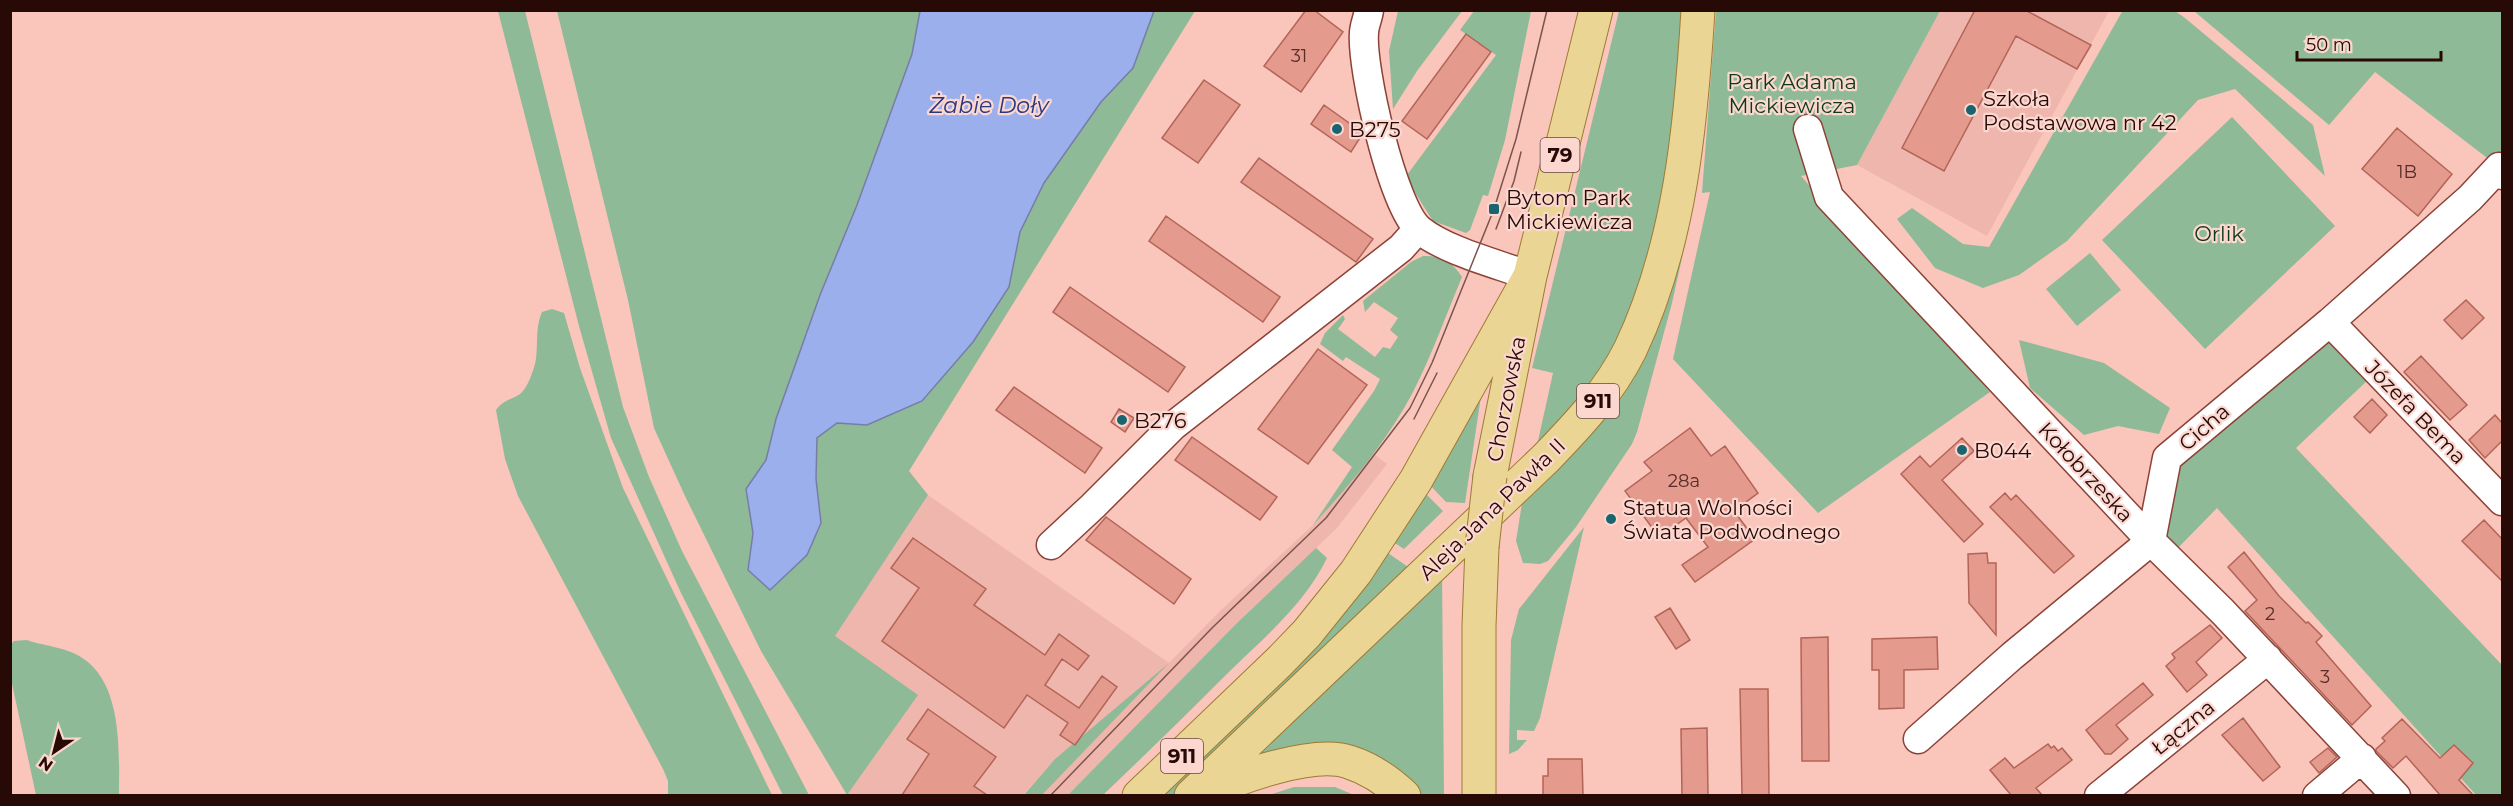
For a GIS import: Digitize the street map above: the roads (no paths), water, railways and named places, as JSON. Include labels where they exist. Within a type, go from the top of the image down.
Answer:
[{"type":"main road","name":"Chorzowska","points":[[1479,795],[1482,547],[1490,476],[1530,276],[1596,10]]},
{"type":"main road","name":"Aleja Jana Pawła II","points":[[1191,795],[1546,458],[1585,417],[1614,377],[1642,322],[1663,256],[1677,199],[1687,146],[1698,10]]},
{"type":"main road","name":"911","points":[[1139,795],[1279,662],[1356,572],[1416,480],[1530,276]]},
{"type":"main road","points":[[1201,795],[1231,781],[1309,760],[1347,761],[1383,777],[1404,795]]},
{"type":"street","points":[[1369,10],[1364,32],[1370,90],[1381,136],[1403,205],[1418,229],[1467,253],[1530,276]]},
{"type":"street","name":"Kołobrzeska","points":[[1808,129],[1829,197],[2151,542],[2268,659],[2396,795]]},
{"type":"street","name":"Cicha","points":[[2151,542],[2167,458],[2330,322],[2470,198],[2499,167],[2502,175]]},
{"type":"street","points":[[1051,545],[1173,426],[1401,248],[1418,229]]},
{"type":"street","name":"Józefa Bema","points":[[2330,322],[2502,501]]},
{"type":"street","points":[[1918,740],[2012,656],[2151,542]]},
{"type":"street","name":"Łączna","points":[[2099,795],[2268,659]]},
{"type":"street","points":[[2317,795],[2362,758]]},
{"type":"water","name":"Żabie Doły","points":[[920,11],[1154,11],[1133,68],[1101,102],[1044,183],[1020,232],[1009,287],[973,342],[922,401],[867,425],[837,423],[817,438],[816,479],[821,523],[807,555],[770,590],[748,570],[753,533],[746,489],[766,460],[776,419],[820,295],[857,205],[912,54]]},
{"type":"tram line","points":[[1050,796],[1212,628],[1326,518],[1410,408],[1432,363],[1494,209],[1516,139],[1547,10]]},
{"type":"tram line","points":[[1496,229],[1514,181],[1521,152]]},
{"type":"tram line","points":[[1414,419],[1437,373]]},
{"type":"place","name":"Szkoła Podstawowa nr 42","points":[[1971,110]]},
{"type":"place","name":"B275","points":[[1337,129]]},
{"type":"place","name":"Bytom Park Mickiewicza","points":[[1494,209]]},
{"type":"place","name":"B276","points":[[1122,420]]},
{"type":"place","name":"B044","points":[[1962,450]]},
{"type":"place","name":"Statua Wolności Świata Podwodnego","points":[[1611,519]]},
{"type":"park label","name":"Park Adama Mickiewicza","points":[[1792,93]]},
{"type":"park label","name":"Orlik","points":[[2219,233]]}]
